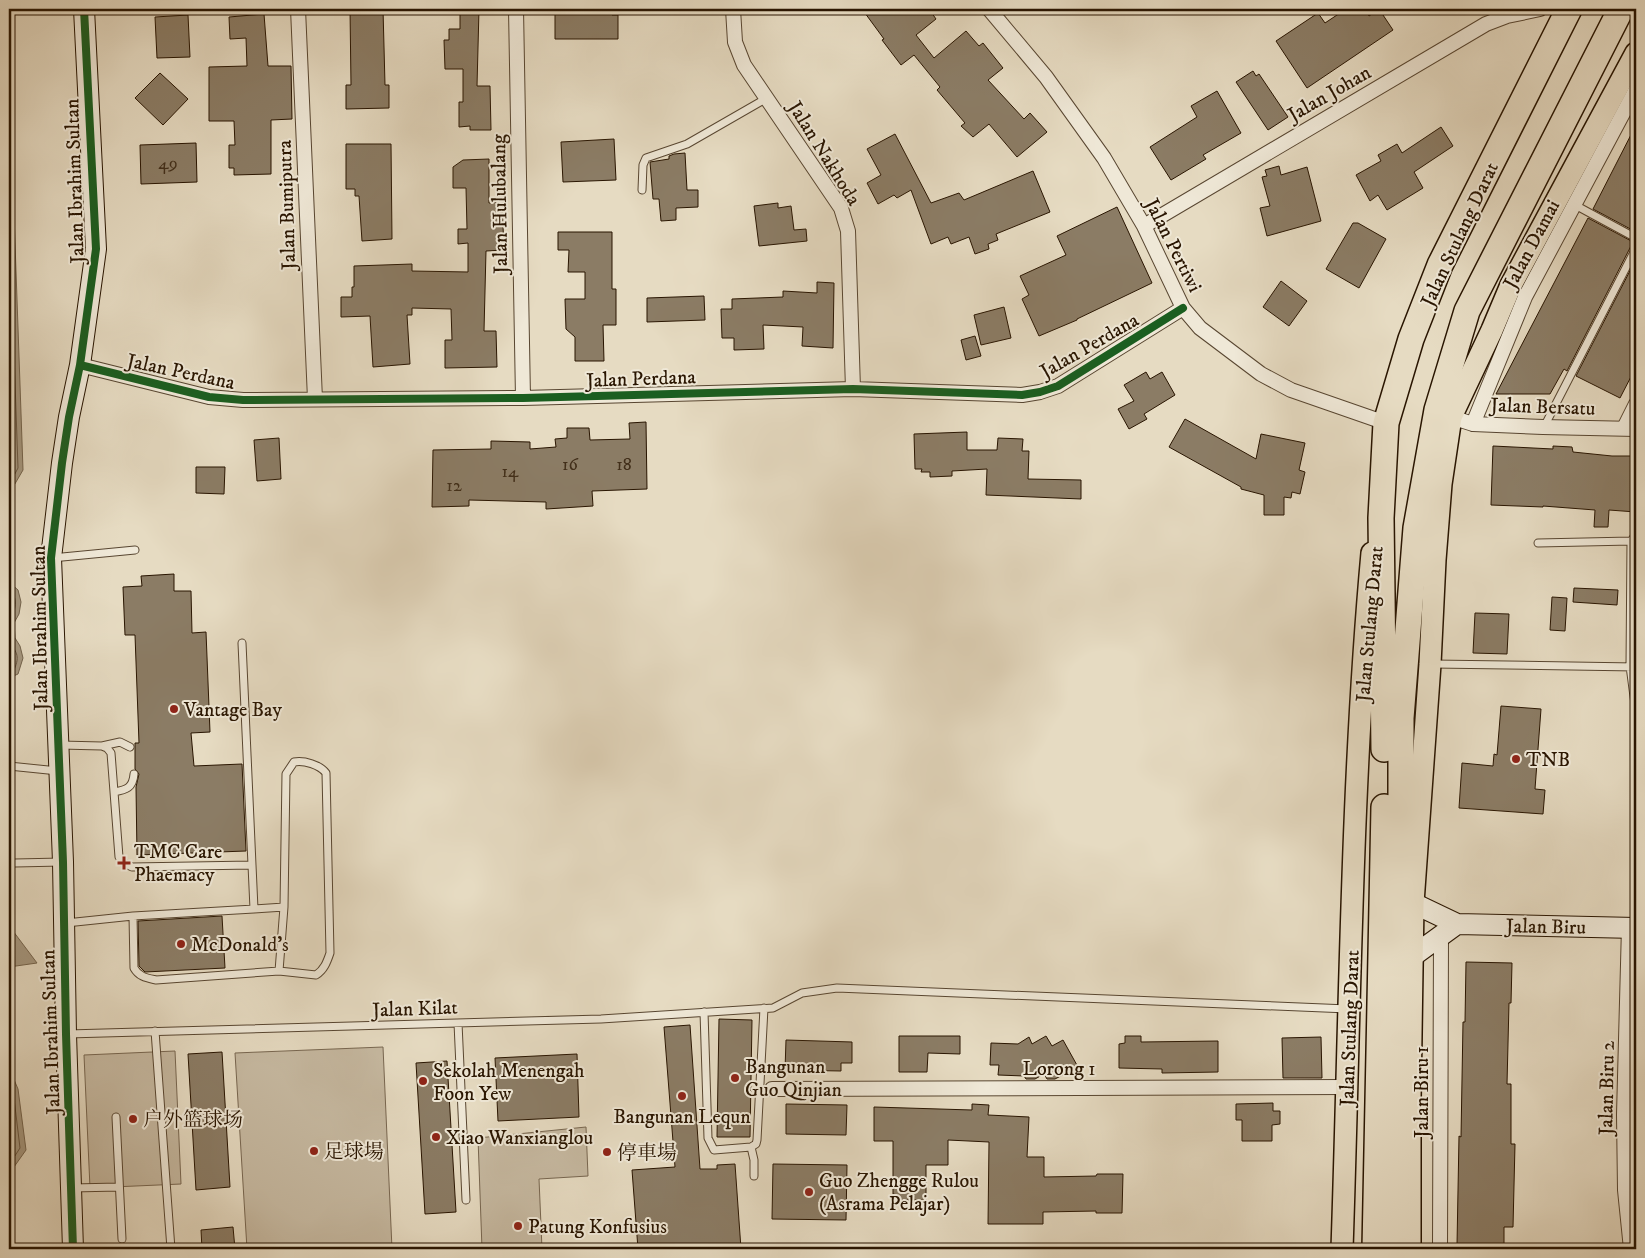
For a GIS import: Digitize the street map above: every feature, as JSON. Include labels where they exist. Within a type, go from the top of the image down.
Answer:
[{"type":"highway","points":[[1396,1249],[1401,718],[1416,528],[1437,410],[1467,311],[1621,9]]},
{"type":"highway","name":"Jalan Stulang Darat","points":[[1381,518],[1386,423],[1410,339],[1440,266],[1565,10]]},
{"type":"highway","points":[[1375,1249],[1384,766],[1381,518]]},
{"type":"main road","points":[[1410,1249],[1413,903],[1430,664],[1435,560],[1442,474],[1450,417],[1492,330],[1511,285],[1636,53]]},
{"type":"main road","name":"Jalan Stulang Darat","points":[[1342,1249],[1347,1087],[1343,1009],[1353,880],[1364,649],[1372,553],[1381,518]]},
{"type":"street","name":"Jalan Ibrahim Sultan","points":[[73,1249],[63,923],[63,862],[58,771],[52,558],[62,463],[80,365],[96,249],[84,9]]},
{"type":"street","name":"Jalan Bumiputra","points":[[298,9],[315,399]]},
{"type":"street","name":"Jalan Hulubalang","points":[[516,9],[523,398]]},
{"type":"street","name":"Jalan Nakhoda","points":[[733,9],[735,42],[744,65],[841,208],[846,222],[848,231],[853,389]]},
{"type":"street","name":"Jalan Pertiwi","points":[[989,9],[1052,84],[1104,158],[1144,226],[1183,308],[1200,328],[1261,374],[1291,390],[1386,423]]},
{"type":"street","name":"Jalan Johan","points":[[1144,226],[1486,24],[1516,13],[1540,9]]},
{"type":"street","name":"Jalan Damai","points":[[1473,424],[1525,297],[1636,89]]},
{"type":"street","name":"Jalan Perdana","points":[[80,365],[209,397],[243,400],[523,398],[853,389],[1022,395],[1058,386],[1183,308]]},
{"type":"street","points":[[1630,428],[1636,404]]},
{"type":"street","name":"Jalan Bersatu","points":[[1450,417],[1473,424],[1630,428]]},
{"type":"street","name":"Jalan Biru","points":[[1413,903],[1449,930],[1632,928]]},
{"type":"street","name":"Jalan Biru 2","points":[[1631,1249],[1625,1190],[1624,1115],[1632,928]]},
{"type":"street","points":[[1413,956],[1449,930]]},
{"type":"street","name":"Jalan Biru 1","points":[[1440,1249],[1449,930]]},
{"type":"street","name":"Lorong 1","points":[[772,1090],[1347,1087]]},
{"type":"lane","points":[[642,190],[643,165],[646,158],[687,144],[767,98]]},
{"type":"lane","points":[[1575,204],[1636,238]]},
{"type":"lane","points":[[1543,427],[1636,248]]},
{"type":"lane","points":[[1636,534],[1631,541],[1633,667],[1636,712]]},
{"type":"lane","points":[[1538,543],[1631,541]]},
{"type":"lane","points":[[52,558],[135,550]]},
{"type":"lane","points":[[242,643],[254,909]]},
{"type":"lane","points":[[1430,664],[1633,667]]},
{"type":"lane","points":[[58,745],[102,746],[120,742],[130,747]]},
{"type":"lane","points":[[102,746],[111,753],[119,857],[124,863],[132,867],[252,865]]},
{"type":"lane","points":[[133,916],[134,968],[137,974],[145,978],[156,980],[279,972],[316,975],[321,972],[327,963],[330,953],[326,773],[321,767],[299,761],[294,762],[286,774],[284,907],[279,972]]},
{"type":"lane","points":[[9,766],[58,771]]},
{"type":"lane","points":[[114,792],[129,788],[133,784],[134,774]]},
{"type":"lane","points":[[15,863],[63,862]]},
{"type":"lane","points":[[63,923],[133,916],[284,907]]},
{"type":"lane","name":"Jalan Kilat","points":[[66,1034],[601,1019],[773,1008],[802,993],[836,988],[1343,1009]]},
{"type":"lane","points":[[704,1012],[708,1138],[714,1150],[751,1147],[756,1144],[764,1008]]},
{"type":"lane","points":[[458,1023],[466,1200]]},
{"type":"lane","points":[[155,1031],[171,1249]]},
{"type":"lane","points":[[116,1118],[122,1239]]},
{"type":"lane","points":[[751,1147],[754,1160],[754,1176]]},
{"type":"lane","points":[[71,1188],[119,1187]]},
{"type":"shaded area","name":"足球場","points":[[383,1047],[392,1249],[247,1249],[235,1053]]},
{"type":"shaded area","name":"户外篮球场","points":[[175,1051],[181,1184],[90,1188],[84,1055]]},
{"type":"shaded area","points":[[586,1127],[588,1176],[539,1179],[542,1249],[482,1249],[478,1138]]},
{"type":"water","points":[[9,72],[23,470],[9,494]]},
{"type":"water","points":[[9,582],[18,590],[21,602],[19,614],[14,623],[15,638],[20,646],[23,658],[18,674],[9,678]]},
{"type":"water","points":[[10,927],[37,963],[9,967]]},
{"type":"water","points":[[9,1068],[18,1089],[26,1150],[9,1174]]},
{"type":"building","points":[[350,9],[383,9],[385,85],[389,85],[389,108],[346,109],[346,85],[351,85]]},
{"type":"building","points":[[460,9],[479,9],[477,86],[490,86],[491,130],[470,130],[470,126],[459,127],[459,102],[463,102],[463,69],[445,69],[444,40],[449,40],[449,29],[460,29]]},
{"type":"building","points":[[555,9],[612,9],[612,15],[618,15],[618,39],[555,39]]},
{"type":"building","points":[[862,9],[929,9],[936,19],[916,35],[934,58],[966,31],[979,46],[983,43],[1003,68],[988,80],[1024,119],[1030,113],[1047,132],[1017,157],[989,124],[973,137],[961,126],[965,123],[937,90],[940,87],[914,55],[901,65]]},
{"type":"building","points":[[1346,9],[1365,9],[1369,16],[1379,9],[1393,30],[1307,88],[1276,41],[1318,13],[1325,23]]},
{"type":"building","points":[[264,14],[268,66],[291,66],[292,119],[271,120],[271,174],[234,175],[234,168],[229,168],[229,145],[235,145],[234,121],[209,121],[209,67],[247,66],[246,38],[230,39],[229,17]]},
{"type":"building","points":[[188,15],[190,57],[157,58],[155,17]]},
{"type":"building","points":[[1253,71],[1256,76],[1259,74],[1288,117],[1268,130],[1236,82]]},
{"type":"building","points":[[160,73],[188,99],[163,125],[135,98]]},
{"type":"building","points":[[1217,91],[1241,133],[1203,155],[1206,159],[1171,180],[1150,147],[1197,117],[1191,106]]},
{"type":"building","points":[[1636,125],[1636,232],[1593,209]]},
{"type":"building","points":[[1441,127],[1453,146],[1414,172],[1423,188],[1387,210],[1378,195],[1370,201],[1356,175],[1381,161],[1378,155],[1397,144],[1402,153]]},
{"type":"building","points":[[895,134],[931,203],[959,193],[964,200],[1033,171],[1050,212],[996,234],[998,240],[988,244],[989,249],[975,254],[969,237],[951,244],[948,237],[931,244],[911,190],[897,198],[894,195],[878,204],[867,183],[881,175],[867,149]]},
{"type":"building","points":[[614,139],[616,180],[563,182],[561,142]]},
{"type":"building","points":[[196,143],[197,182],[141,184],[140,145]]},
{"type":"building","points":[[346,144],[391,144],[392,239],[362,241],[359,196],[355,196],[355,189],[346,189]]},
{"type":"building","points":[[685,153],[687,190],[698,190],[698,207],[676,208],[676,220],[661,221],[659,199],[653,199],[650,162],[669,159],[669,156],[674,154]]},
{"type":"building","points":[[489,159],[489,203],[502,202],[504,250],[486,251],[484,331],[496,331],[497,367],[445,368],[445,340],[452,340],[451,309],[412,308],[412,315],[407,315],[410,364],[373,367],[370,316],[341,317],[341,297],[352,297],[354,266],[412,264],[412,271],[468,272],[468,243],[458,244],[458,229],[467,229],[466,188],[453,188],[453,167],[463,160]]},
{"type":"building","points":[[1279,166],[1281,175],[1307,167],[1321,221],[1267,236],[1260,208],[1270,206],[1262,177],[1267,176],[1265,170]]},
{"type":"building","points":[[778,203],[778,208],[791,206],[794,230],[806,229],[807,241],[759,246],[754,206]]},
{"type":"building","points":[[1117,207],[1152,283],[1077,320],[1039,336],[1022,299],[1029,295],[1020,276],[1066,255],[1057,236]]},
{"type":"building","points":[[1588,218],[1635,243],[1631,246],[1567,371],[1564,369],[1550,394],[1496,394]]},
{"type":"building","points":[[1353,223],[1358,223],[1386,239],[1359,288],[1326,269]]},
{"type":"building","points":[[558,232],[612,232],[612,289],[616,289],[616,325],[603,325],[604,361],[575,361],[575,337],[566,329],[565,299],[585,299],[585,272],[568,272],[569,250],[558,250]]},
{"type":"building","points":[[1636,259],[1636,367],[1620,398],[1576,376]]},
{"type":"building","points":[[1281,281],[1307,301],[1289,326],[1263,307]]},
{"type":"building","points":[[817,282],[834,283],[833,348],[802,346],[803,327],[763,325],[764,349],[734,350],[734,338],[722,338],[721,309],[732,309],[732,299],[783,297],[783,291],[817,293]]},
{"type":"building","points":[[704,296],[705,320],[647,322],[647,298]]},
{"type":"building","points":[[1004,307],[1011,338],[981,345],[974,315]]},
{"type":"building","points":[[975,336],[981,356],[966,360],[961,340]]},
{"type":"building","points":[[1146,372],[1150,379],[1162,372],[1175,395],[1144,414],[1147,419],[1129,429],[1118,409],[1134,401],[1124,385]]},
{"type":"building","points":[[1185,419],[1256,459],[1261,434],[1305,443],[1299,470],[1305,472],[1300,494],[1292,492],[1291,498],[1284,497],[1284,515],[1264,515],[1264,495],[1241,489],[1241,487],[1169,447]]},
{"type":"building","points":[[646,422],[647,489],[592,491],[593,506],[546,509],[546,502],[469,500],[469,506],[432,507],[433,450],[491,449],[491,441],[530,442],[530,449],[556,447],[555,439],[567,438],[567,428],[589,428],[590,440],[630,439],[629,423]]},
{"type":"building","points":[[967,432],[967,450],[997,450],[998,438],[1023,439],[1022,451],[1029,451],[1028,479],[1081,480],[1081,499],[986,495],[987,469],[952,471],[952,476],[930,477],[930,472],[921,472],[922,469],[915,469],[914,434]]},
{"type":"building","points":[[279,438],[281,479],[257,481],[254,440]]},
{"type":"building","points":[[1493,446],[1553,449],[1553,446],[1572,447],[1573,452],[1612,456],[1636,456],[1636,512],[1609,510],[1608,527],[1594,527],[1595,510],[1491,505]]},
{"type":"building","points":[[196,467],[225,467],[224,494],[196,493]]},
{"type":"building","name":"Vantage Bay","points":[[174,574],[174,591],[191,591],[192,633],[206,632],[210,732],[191,733],[194,766],[242,764],[246,851],[137,855],[136,787],[139,774],[135,769],[135,743],[139,743],[135,635],[125,635],[123,587],[142,586],[141,576]]},
{"type":"building","points":[[1574,588],[1618,590],[1617,605],[1573,602]]},
{"type":"building","points":[[1552,597],[1567,598],[1565,631],[1550,630]]},
{"type":"building","points":[[1475,613],[1509,614],[1507,654],[1473,653]]},
{"type":"building","name":"TNB","points":[[1501,706],[1541,709],[1535,789],[1545,790],[1543,814],[1459,808],[1462,763],[1493,766],[1494,754],[1497,755]]},
{"type":"building","name":"McDonald's","points":[[222,916],[225,968],[145,972],[139,966],[138,921]]},
{"type":"building","points":[[1466,962],[1512,963],[1507,1084],[1511,1084],[1511,1144],[1515,1144],[1513,1227],[1504,1227],[1504,1246],[1457,1245]]},
{"type":"building","name":"Bangunan Guo Qinjian","points":[[719,1019],[752,1020],[750,1137],[717,1137]]},
{"type":"building","points":[[690,1025],[700,1169],[717,1169],[717,1165],[735,1164],[741,1249],[638,1249],[632,1170],[675,1167],[664,1027]]},
{"type":"building","points":[[899,1036],[960,1036],[960,1054],[928,1053],[927,1072],[899,1072]]},
{"type":"building","points":[[1046,1036],[1052,1046],[1063,1040],[1078,1067],[1055,1079],[1047,1079],[1044,1074],[1035,1079],[1026,1079],[1024,1076],[998,1075],[999,1065],[990,1065],[991,1043],[1018,1044],[1029,1037],[1032,1044]]},
{"type":"building","points":[[1125,1036],[1141,1036],[1141,1042],[1218,1041],[1218,1072],[1162,1073],[1162,1069],[1119,1068],[1119,1044],[1125,1043]]},
{"type":"building","points":[[1321,1037],[1322,1078],[1283,1078],[1282,1038]]},
{"type":"building","points":[[786,1040],[852,1042],[852,1063],[841,1063],[841,1071],[785,1070]]},
{"type":"building","points":[[222,1052],[230,1187],[196,1190],[188,1054]]},
{"type":"building","points":[[577,1054],[579,1117],[498,1121],[495,1058]]},
{"type":"building","name":"Xiao Wanxianglou","points":[[447,1061],[456,1212],[425,1214],[416,1063]]},
{"type":"building","points":[[1273,1103],[1273,1111],[1280,1111],[1280,1124],[1272,1125],[1272,1141],[1242,1141],[1242,1120],[1236,1120],[1236,1104]]},
{"type":"building","points":[[786,1104],[847,1105],[846,1135],[786,1134]]},
{"type":"building","points":[[972,1104],[989,1105],[988,1115],[1029,1117],[1027,1157],[1044,1157],[1044,1177],[1123,1174],[1122,1213],[1096,1213],[1096,1211],[1043,1212],[1043,1224],[988,1224],[989,1142],[948,1140],[948,1165],[926,1165],[926,1200],[898,1200],[898,1195],[893,1194],[893,1141],[874,1141],[874,1107],[972,1110]]},
{"type":"building","name":"Guo Zhengge Rulou (Asrama Pelajar)","points":[[773,1164],[847,1165],[846,1220],[772,1219]]},
{"type":"building","points":[[233,1227],[235,1249],[202,1249],[201,1230]]},
{"type":"cycle path","points":[[73,1249],[63,862],[51,558],[62,463],[80,365],[96,249],[84,9]]},
{"type":"cycle path","points":[[80,365],[209,397],[243,400],[523,398],[853,389],[1022,395],[1058,386],[1183,308]]},
{"type":"place","name":"Vantage Bay","points":[[174,709]]},
{"type":"place","name":"TNB","points":[[1516,759]]},
{"type":"place","name":"TMC Care Phaemacy","points":[[124,863]]},
{"type":"place","name":"McDonald's","points":[[181,944]]},
{"type":"place","name":"Bangunan Guo Qinjian","points":[[735,1078]]},
{"type":"place","name":"Sekolah Menengah Foon Yew","points":[[423,1081]]},
{"type":"place","name":"Bangunan Lequn","points":[[682,1096]]},
{"type":"place","name":"户外篮球场","points":[[133,1119]]},
{"type":"place","name":"Xiao Wanxianglou","points":[[436,1137]]},
{"type":"place","name":"足球場","points":[[314,1151]]},
{"type":"place","name":"停車場","points":[[607,1152]]},
{"type":"place","name":"Guo Zhengge Rulou (Asrama Pelajar)","points":[[809,1192]]},
{"type":"place","name":"Patung Konfusius","points":[[518,1226]]}]
